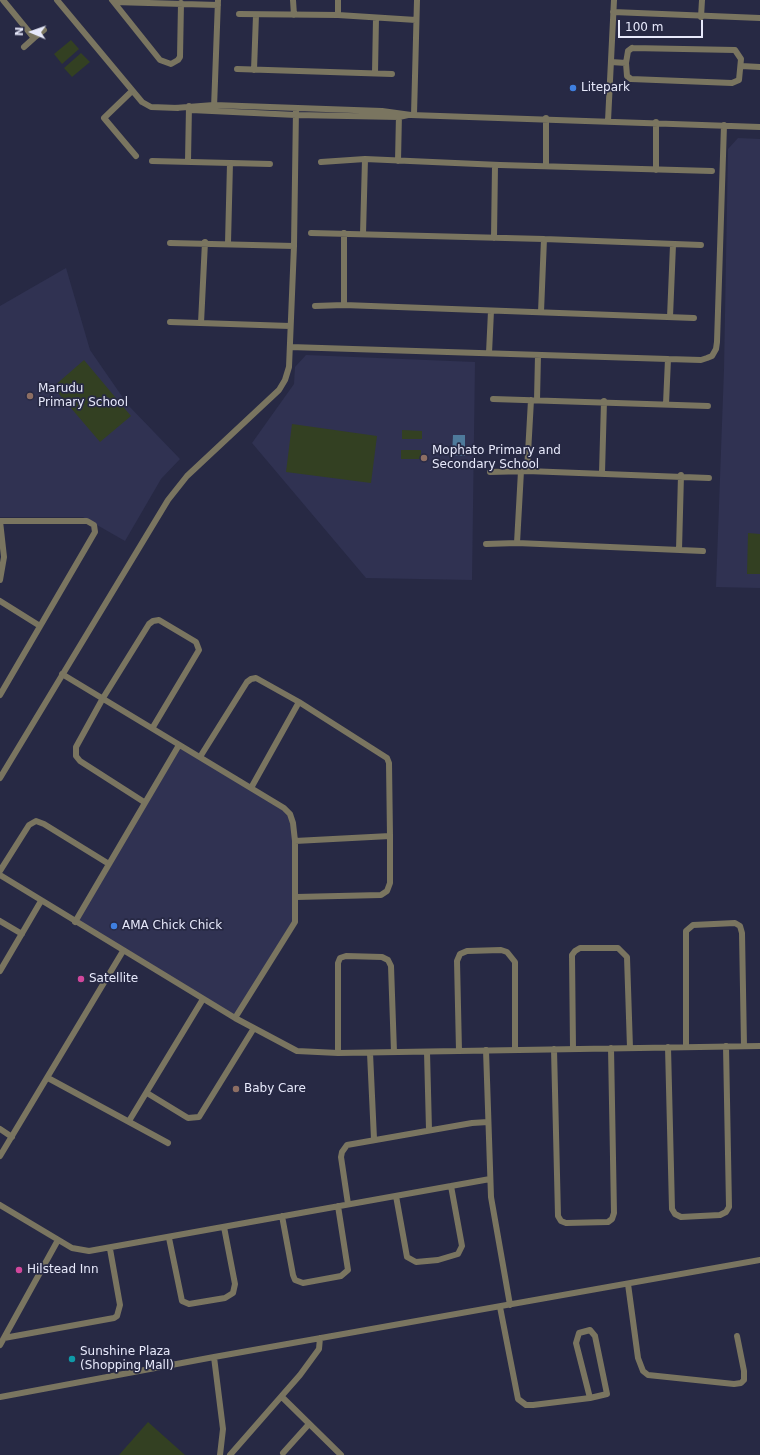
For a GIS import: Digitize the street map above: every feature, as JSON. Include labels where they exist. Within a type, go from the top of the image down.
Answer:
[{"type":"street","points":[[3,0],[34,38]]},
{"type":"street","points":[[57,0],[132,91],[142,102],[151,107],[546,118],[760,127]]},
{"type":"street","points":[[293,0],[294,15]]},
{"type":"street","points":[[338,0],[338,15]]},
{"type":"street","points":[[412,115],[417,0]]},
{"type":"street","points":[[608,121],[614,0]]},
{"type":"street","points":[[702,0],[702,17]]},
{"type":"street","points":[[113,1],[160,60],[171,64],[180,57],[181,3]]},
{"type":"street","points":[[113,1],[181,3],[218,2],[214,108]]},
{"type":"street","points":[[613,12],[702,17],[760,18]]},
{"type":"street","points":[[239,14],[338,15],[416,20]]},
{"type":"street","points":[[254,70],[256,15]]},
{"type":"street","points":[[374,73],[376,18]]},
{"type":"street","points":[[24,47],[44,30]]},
{"type":"street","points":[[632,48],[735,50],[740,55],[741,66],[739,80],[732,83],[631,79],[627,76],[626,63],[628,52],[632,48]]},
{"type":"street","points":[[611,62],[626,63]]},
{"type":"street","points":[[741,66],[760,67]]},
{"type":"street","points":[[237,69],[392,74]]},
{"type":"street","points":[[132,91],[104,118],[136,156]]},
{"type":"street","points":[[188,161],[189,108]]},
{"type":"street","points":[[0,778],[168,500],[196,467],[283,386],[288,374],[290,347],[294,246],[296,112]]},
{"type":"street","points":[[398,161],[399,114]]},
{"type":"street","points":[[546,118],[546,166]]},
{"type":"street","points":[[656,122],[656,170]]},
{"type":"street","points":[[290,347],[701,360],[712,356],[716,349],[724,125]]},
{"type":"street","points":[[363,234],[365,159]]},
{"type":"street","points":[[321,162],[365,159],[494,165],[712,171]]},
{"type":"street","points":[[152,160],[270,164]]},
{"type":"street","points":[[228,243],[230,162]]},
{"type":"street","points":[[494,165],[494,238]]},
{"type":"street","points":[[311,233],[701,245]]},
{"type":"street","points":[[344,233],[344,305]]},
{"type":"street","points":[[541,312],[544,239]]},
{"type":"street","points":[[170,242],[294,246]]},
{"type":"street","points":[[201,323],[205,242]]},
{"type":"street","points":[[670,317],[673,244]]},
{"type":"street","points":[[314,306],[344,305],[694,318]]},
{"type":"street","points":[[489,354],[491,311]]},
{"type":"street","points":[[170,322],[290,326]]},
{"type":"street","points":[[517,543],[538,355]]},
{"type":"street","points":[[666,404],[668,359]]},
{"type":"street","points":[[493,399],[604,401],[708,406]]},
{"type":"street","points":[[602,473],[604,401]]},
{"type":"street","points":[[490,472],[524,471],[681,475],[709,478]]},
{"type":"street","points":[[679,550],[681,475]]},
{"type":"street","points":[[0,580],[4,557],[0,521],[87,522],[95,528],[94,537],[0,695]]},
{"type":"street","points":[[486,544],[517,543],[704,551]]},
{"type":"street","points":[[0,601],[40,626]]},
{"type":"street","points":[[144,802],[80,761],[76,756],[76,744],[103,698],[153,620],[158,620],[187,636],[198,644],[198,653],[153,727]]},
{"type":"street","points":[[62,674],[153,727],[179,745],[284,808],[290,814],[293,823],[295,841],[295,922],[291,931],[235,1018]]},
{"type":"street","points":[[200,757],[251,679],[258,679],[299,702],[387,758],[389,763],[390,836],[390,883],[387,891],[381,895],[296,897]]},
{"type":"street","points":[[251,788],[299,702]]},
{"type":"street","points":[[75,922],[144,802],[179,745]]},
{"type":"street","points":[[0,871],[29,825],[36,821],[44,824],[109,864]]},
{"type":"street","points":[[295,841],[390,836]]},
{"type":"street","points":[[0,876],[235,1018],[297,1051],[370,1053],[760,1046]]},
{"type":"street","points":[[0,971],[42,901]]},
{"type":"street","points":[[0,921],[22,934]]},
{"type":"street","points":[[686,1047],[686,931],[693,925],[734,923],[740,926],[742,932],[744,1046]]},
{"type":"street","points":[[573,1049],[572,955],[575,950],[580,948],[618,948],[627,957],[630,1048]]},
{"type":"street","points":[[459,1051],[457,961],[460,954],[467,951],[501,950],[512,956],[515,962],[515,1050]]},
{"type":"street","points":[[0,1156],[123,951]]},
{"type":"street","points":[[338,1053],[338,963],[340,958],[346,956],[382,957],[388,960],[391,966],[394,1052]]},
{"type":"street","points":[[129,1121],[203,999]]},
{"type":"street","points":[[147,1092],[188,1118],[199,1117],[254,1028]]},
{"type":"street","points":[[668,1047],[672,1209],[675,1214],[681,1217],[720,1215],[726,1212],[729,1207],[726,1046]]},
{"type":"street","points":[[554,1049],[558,1216],[560,1221],[566,1223],[608,1222],[612,1219],[614,1212],[611,1048]]},
{"type":"street","points":[[486,1050],[490,1179],[494,1214],[510,1305]]},
{"type":"street","points":[[427,1052],[429,1130]]},
{"type":"street","points":[[370,1053],[374,1139]]},
{"type":"street","points":[[48,1078],[168,1143]]},
{"type":"street","points":[[348,1204],[341,1157],[342,1152],[347,1145],[429,1130],[488,1122]]},
{"type":"street","points":[[0,1129],[12,1137]]},
{"type":"street","points":[[0,1205],[58,1240],[81,1251],[110,1249],[282,1216],[490,1179]]},
{"type":"street","points":[[396,1196],[407,1257],[416,1262],[438,1260],[458,1254],[462,1246],[451,1186]]},
{"type":"street","points":[[282,1216],[293,1275],[295,1280],[303,1283],[341,1276],[348,1270],[338,1206]]},
{"type":"street","points":[[169,1238],[182,1301],[189,1304],[225,1298],[233,1293],[235,1284],[224,1227]]},
{"type":"street","points":[[0,1345],[58,1240]]},
{"type":"street","points":[[4,1338],[114,1318],[117,1316],[120,1305],[110,1249]]},
{"type":"street","points":[[0,1397],[214,1357],[760,1260]]},
{"type":"street","points":[[628,1284],[638,1358],[643,1371],[648,1375],[734,1384],[741,1383],[744,1380],[744,1371],[737,1336]]},
{"type":"street","points":[[500,1307],[518,1399],[526,1405],[533,1405],[590,1398],[604,1396],[608,1390],[595,1336],[590,1330],[579,1333],[576,1343],[590,1398]]},
{"type":"street","points":[[230,1455],[282,1397],[316,1354],[320,1338]]},
{"type":"street","points":[[214,1357],[223,1429],[220,1455]]},
{"type":"street","points":[[282,1397],[342,1455]]},
{"type":"street","points":[[283,1453],[309,1424]]},
{"type":"shaded area","points":[[738,138],[760,139],[760,588],[716,587],[724,369],[728,149]]},
{"type":"shaded area","name":"Marudu Primary School","points":[[66,268],[90,350],[128,405],[180,459],[161,479],[125,541],[83,517],[0,517],[0,306]]},
{"type":"shaded area","name":"Mophato Primary and Secondary School","points":[[306,355],[475,362],[472,580],[366,578],[252,443],[294,384],[295,367]]},
{"type":"shaded area","points":[[453,435],[465,435],[465,456],[452,455]]},
{"type":"shaded area","points":[[179,745],[284,808],[293,823],[295,922],[235,1018],[75,922]]},
{"type":"green space","points":[[71,40],[79,49],[62,64],[54,54]]},
{"type":"green space","points":[[81,53],[90,62],[72,77],[64,68]]},
{"type":"green space","points":[[84,360],[131,416],[100,442],[53,387]]},
{"type":"green space","points":[[292,424],[377,436],[371,483],[286,472]]},
{"type":"green space","points":[[402,430],[422,431],[422,439],[402,439]]},
{"type":"green space","points":[[401,450],[421,450],[421,459],[401,459]]},
{"type":"green space","points":[[748,533],[760,534],[760,574],[747,574]]},
{"type":"green space","points":[[148,1422],[185,1455],[119,1455]]},
{"type":"place","name":"Litepark","points":[[573,88]]},
{"type":"place","name":"Marudu Primary School","points":[[30,396]]},
{"type":"place","name":"Mophato Primary and Secondary School","points":[[424,458]]},
{"type":"place","name":"AMA Chick Chick","points":[[114,926]]},
{"type":"place","name":"Satellite","points":[[81,979]]},
{"type":"place","name":"Baby Care","points":[[236,1089]]},
{"type":"place","name":"Hilstead Inn","points":[[19,1270]]},
{"type":"place","name":"Sunshine Plaza (Shopping Mall)","points":[[72,1359]]}]
